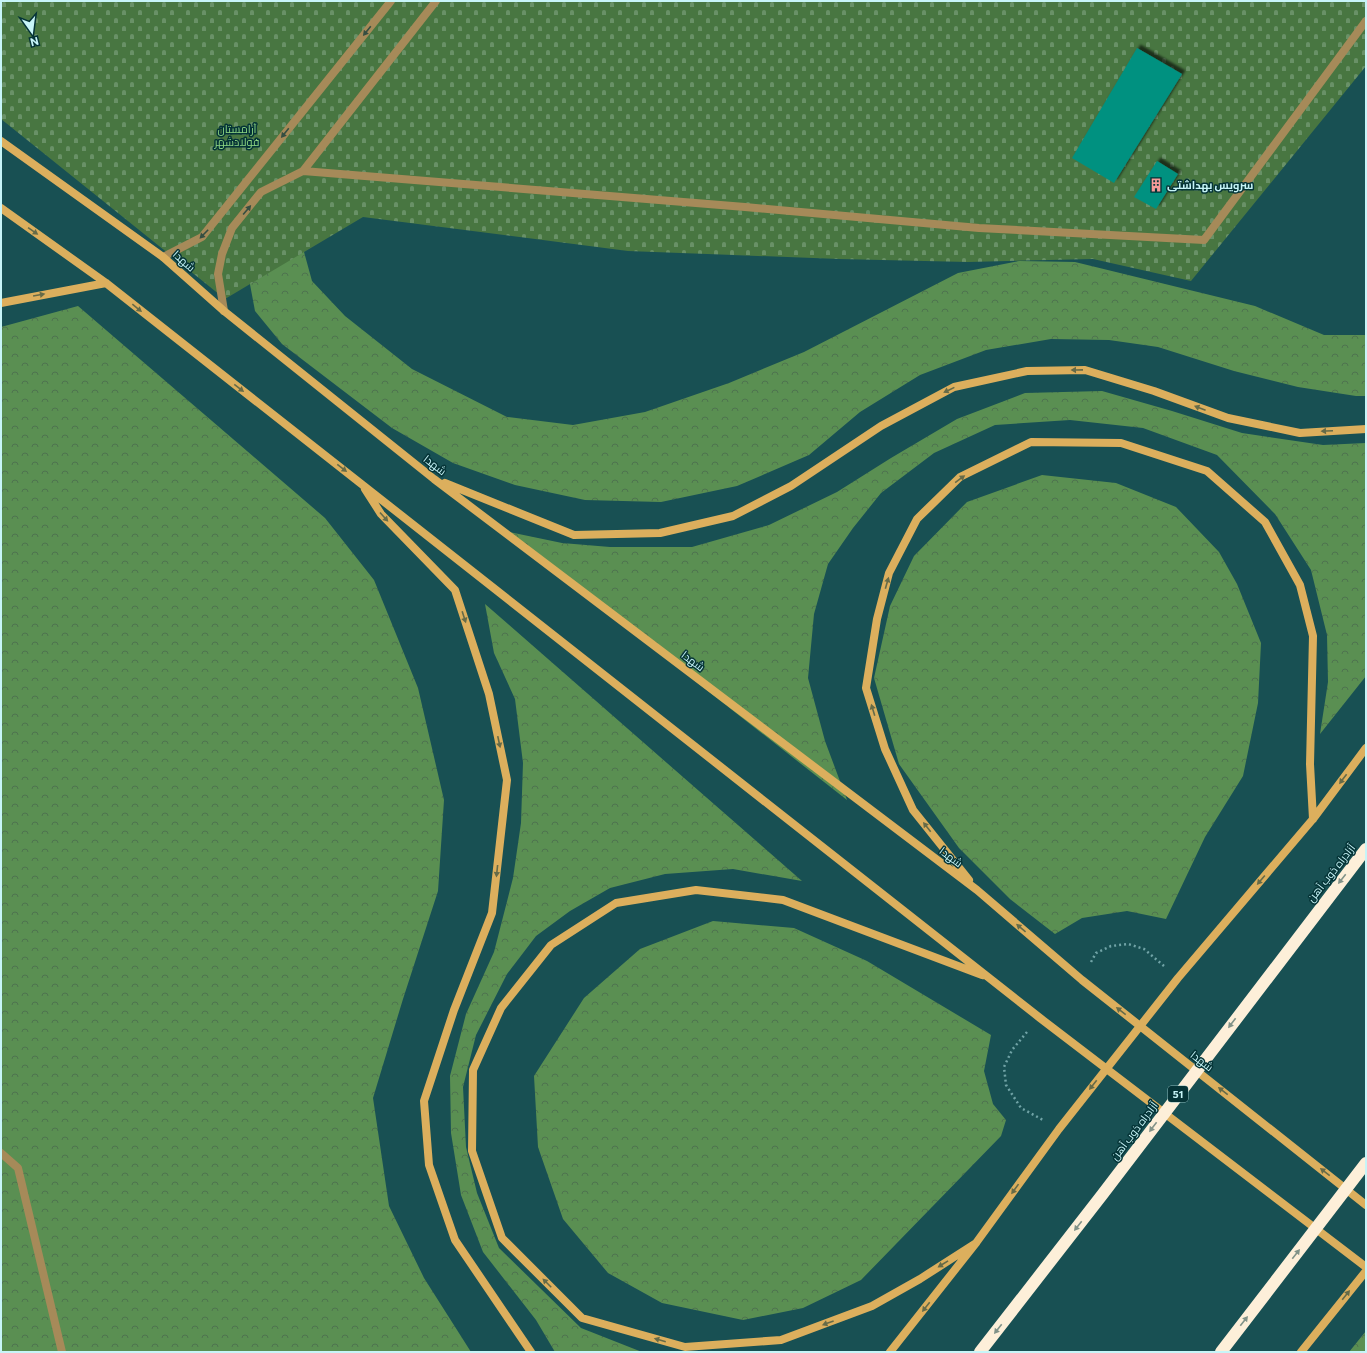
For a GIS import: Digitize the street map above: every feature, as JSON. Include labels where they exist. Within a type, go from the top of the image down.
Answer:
[{"type":"highway","name":"آزادراه ذوب آهن","points":[[980,1352],[1102,1195],[1366,848]]},
{"type":"highway","points":[[1221,1352],[1366,1164]]},
{"type":"main road","name":"شهدا","points":[[1,142],[163,257],[224,311],[434,479],[977,890],[1082,980],[1366,1205]]},
{"type":"main road","points":[[1,208],[106,283],[1040,1018],[1366,1266]]},
{"type":"main road","points":[[1,302],[106,283]]},
{"type":"main road","points":[[434,479],[574,535],[660,533],[733,516],[791,486],[881,426],[954,387],[1027,371],[1085,370],[1154,391],[1228,418],[1300,433],[1366,429]]},
{"type":"main road","points":[[977,890],[913,810],[885,749],[866,688],[876,619],[889,573],[917,519],[960,477],[1031,442],[1121,443],[1207,471],[1265,522],[1300,585],[1313,636],[1310,764],[1313,819]]},
{"type":"main road","points":[[363,484],[381,514],[455,590],[489,694],[507,780],[492,913],[454,1010],[424,1101],[429,1165],[455,1240],[531,1352]]},
{"type":"main road","points":[[890,1352],[976,1243],[1059,1129],[1178,978],[1313,819],[1366,748]]},
{"type":"main road","points":[[976,1243],[920,1279],[872,1306],[781,1340],[685,1347],[582,1318],[502,1238],[472,1151],[473,1070],[500,1008],[551,945],[616,903],[696,890],[783,900],[990,978]]},
{"type":"main road","points":[[1301,1352],[1366,1271]]},
{"type":"main road","points":[[1306,1352],[1326,1320]]},
{"type":"street","points":[[163,257],[202,237],[391,1]]},
{"type":"street","points":[[224,311],[218,274],[222,254],[232,228],[261,192],[303,171],[436,1]]},
{"type":"street","points":[[303,171],[746,207],[979,228],[1204,240],[1366,21]]},
{"type":"street","points":[[1,1153],[18,1168],[62,1352]]},
{"type":"path","points":[[1082,980],[1096,953],[1111,946],[1128,944],[1144,949],[1178,978]]},
{"type":"path","points":[[1040,1018],[1012,1050],[1004,1067],[1006,1085],[1021,1108],[1059,1129]]},
{"type":"green space","name":"آرامستان فولادشهر","points":[[1,1],[1366,1],[1366,66],[1191,281],[1093,259],[968,262],[628,251],[363,217],[225,299],[1,119]]},
{"type":"green space","points":[[301,241],[312,281],[345,316],[412,369],[507,417],[573,425],[645,412],[729,383],[804,352],[958,273],[1019,261],[1075,262],[1255,306],[1324,335],[1366,335],[1366,396],[1356,396],[1298,387],[1234,371],[1158,347],[1109,340],[1051,339],[986,350],[920,375],[860,412],[809,455],[737,486],[661,502],[585,500],[515,485],[453,463],[392,428],[282,344],[255,311],[249,279]]},
{"type":"green space","points":[[78,306],[325,518],[374,580],[418,688],[444,800],[438,891],[373,1098],[389,1206],[424,1278],[471,1352],[1,1352],[1,327]]},
{"type":"green space","points":[[1102,391],[1242,433],[1323,445],[1366,443],[1366,676],[1320,734],[1328,682],[1327,635],[1311,570],[1275,514],[1217,455],[1143,428],[1070,420],[995,425],[934,453],[881,493],[853,528],[828,564],[814,614],[808,678],[825,741],[847,800],[504,531],[562,543],[610,547],[692,547],[769,525],[837,492],[957,419],[1025,393]]},
{"type":"green space","points":[[1042,475],[1116,483],[1176,507],[1219,552],[1237,584],[1261,643],[1258,703],[1243,776],[1205,837],[1166,919],[1127,911],[1082,918],[1055,934],[1010,899],[959,848],[899,764],[874,678],[890,606],[914,556],[967,502]]},
{"type":"green space","points":[[485,604],[802,881],[733,869],[665,874],[610,888],[570,911],[536,936],[507,974],[476,1035],[463,1087],[466,1147],[477,1193],[499,1248],[581,1328],[642,1352],[555,1352],[536,1320],[483,1252],[461,1195],[451,1133],[450,1076],[466,1014],[494,952],[513,878],[521,823],[523,763],[515,699],[494,653]]},
{"type":"green space","points":[[713,921],[794,928],[867,961],[991,1035],[984,1071],[993,1104],[1006,1120],[1001,1136],[861,1280],[803,1308],[743,1320],[662,1303],[608,1273],[563,1219],[538,1147],[534,1076],[584,998],[640,949]]},
{"type":"green space","points":[[1366,1331],[1366,1352],[1349,1352]]},
{"type":"building","points":[[1137,48],[1182,74],[1114,183],[1072,158]]},
{"type":"building","name":"سرویس بهداشتی","points":[[1157,161],[1178,174],[1156,209],[1134,197]]},
{"type":"place","name":"سرویس بهداشتی","points":[[1156,185]]}]
